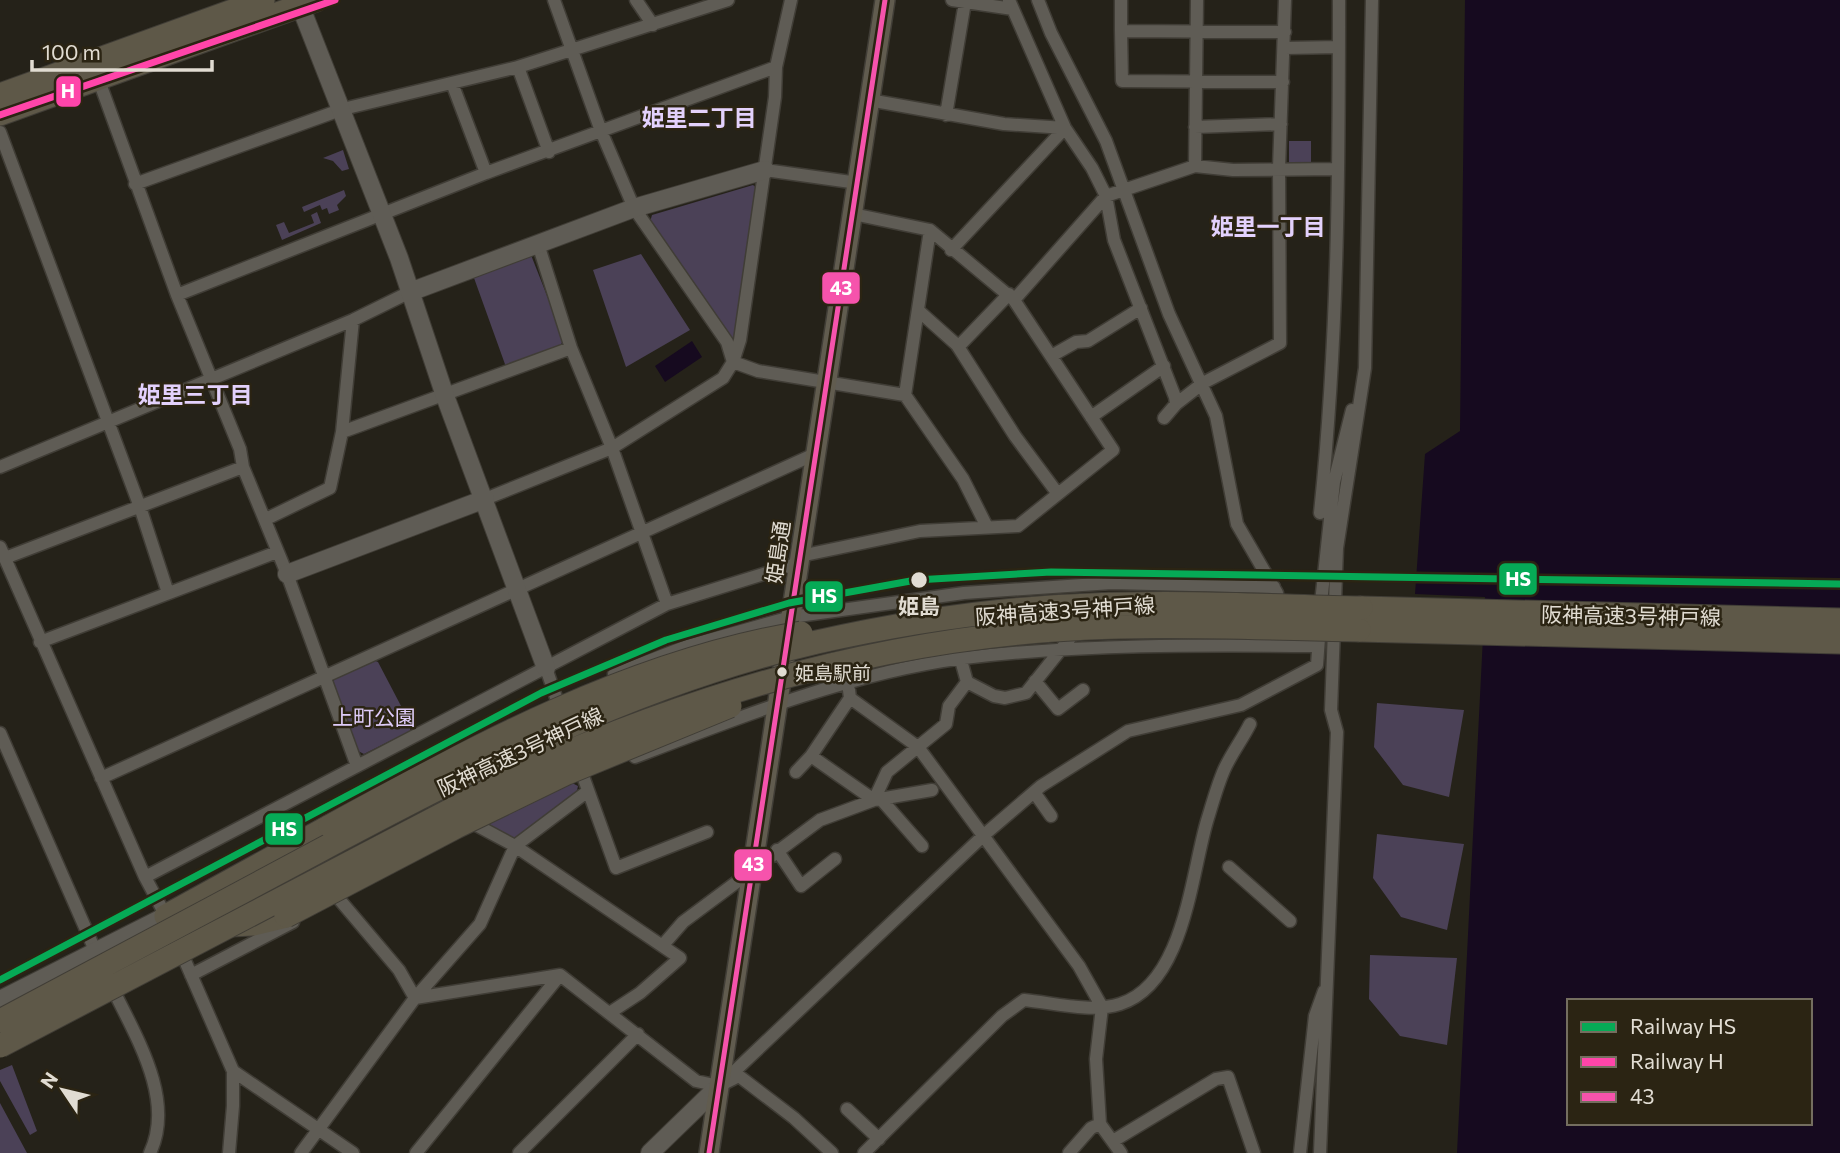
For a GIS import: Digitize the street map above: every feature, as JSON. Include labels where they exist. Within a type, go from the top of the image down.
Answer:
[{"type":"highway","points":[[1,97],[263,0]]},
{"type":"highway","points":[[1,97],[98,78],[218,17],[305,2]]},
{"type":"highway","points":[[162,918],[444,763],[619,685],[753,641],[875,622],[1021,605],[1089,605]]},
{"type":"highway","name":"阪神高速3号神戸線","points":[[0,1021],[463,775],[587,718],[662,689],[817,642],[955,618],[1089,605],[1348,607],[1840,620]]},
{"type":"highway","name":"阪神高速3号神戸線","points":[[0,1046],[460,802],[585,744],[747,686],[892,651],[1021,633],[1160,627],[1840,642]]},
{"type":"highway","points":[[162,918],[210,926],[253,925],[286,916],[567,773],[735,704],[892,651]]},
{"type":"main road","name":"姫島通","points":[[709,1153],[885,0]]},
{"type":"street","points":[[554,0],[601,131],[634,208],[727,342],[733,362]]},
{"type":"street","points":[[636,0],[653,25]]},
{"type":"street","points":[[135,184],[343,108],[518,67],[728,0]]},
{"type":"street","points":[[287,573],[612,448],[723,379],[733,362],[740,340],[775,97],[776,67],[791,0]]},
{"type":"street","points":[[952,0],[1011,5],[1065,128],[1092,168],[1106,196],[1114,240],[1164,366],[1176,404]]},
{"type":"street","points":[[1038,0],[1051,33],[1106,141],[1169,314],[1216,416],[1237,524],[1296,625],[1318,646]]},
{"type":"street","points":[[1121,0],[1122,81],[1283,82]]},
{"type":"street","points":[[1195,166],[1197,0]]},
{"type":"street","points":[[1164,418],[1176,404],[1203,383],[1280,343],[1279,168],[1285,0]]},
{"type":"street","points":[[1320,513],[1328,428],[1337,169],[1339,0]]},
{"type":"street","points":[[1320,1153],[1337,732],[1331,710],[1332,636],[1338,548],[1365,368],[1372,0]]},
{"type":"street","points":[[305,2],[616,868],[707,832]]},
{"type":"street","points":[[946,115],[965,2]]},
{"type":"street","points":[[1121,31],[1285,32]]},
{"type":"street","points":[[1285,48],[1339,47]]},
{"type":"street","points":[[518,67],[549,152]]},
{"type":"street","points":[[177,295],[486,173],[776,67]]},
{"type":"street","points":[[98,78],[135,184],[240,449],[243,467],[287,573],[322,676],[357,766]]},
{"type":"street","points":[[452,83],[486,173]]},
{"type":"street","points":[[869,100],[946,115],[1065,128]]},
{"type":"street","points":[[1195,127],[1281,124]]},
{"type":"street","points":[[951,250],[1065,128]]},
{"type":"street","points":[[0,132],[140,507],[168,593]]},
{"type":"street","points":[[958,347],[1012,297],[1106,196],[1195,166],[1233,170],[1337,169]]},
{"type":"street","points":[[0,467],[210,377],[354,320],[410,292],[634,208],[765,170],[858,183]]},
{"type":"street","points":[[145,877],[667,604],[799,559],[920,531],[986,525],[1018,526],[1113,450],[1053,355],[1012,297],[951,250],[930,230],[853,214]]},
{"type":"street","points":[[930,230],[920,312],[905,395],[963,478],[986,525]]},
{"type":"street","points":[[538,244],[571,348],[612,448],[667,604]]},
{"type":"street","points":[[1053,355],[1076,342],[1088,341],[1141,309]]},
{"type":"street","points":[[920,312],[958,347],[1015,436],[1058,494]]},
{"type":"street","points":[[266,519],[330,488],[342,432],[354,320]]},
{"type":"street","points":[[342,432],[571,348]]},
{"type":"street","points":[[733,362],[758,371],[905,395]]},
{"type":"street","points":[[1091,417],[1164,366]]},
{"type":"street","points":[[650,1153],[984,835],[1034,792],[1128,731],[1241,705],[1317,665],[1334,482],[1365,368]]},
{"type":"street","points":[[101,778],[815,454]]},
{"type":"street","points":[[229,1153],[233,1071],[191,975],[162,918],[2,552],[140,507],[243,467]]},
{"type":"street","points":[[40,642],[277,552]]},
{"type":"street","points":[[557,700],[687,646],[791,617],[929,597],[1112,583],[1274,587]]},
{"type":"street","points":[[967,682],[994,696],[1005,698],[1026,693],[1112,583]]},
{"type":"street","points":[[877,799],[887,772],[946,724],[949,706],[967,682],[963,659],[929,597]]},
{"type":"street","points":[[191,975],[572,776],[583,777],[713,727],[847,683],[963,659],[1061,651],[1318,646]]},
{"type":"street","points":[[1035,681],[1058,709],[1083,690]]},
{"type":"street","points":[[847,683],[850,698],[918,747],[1079,966],[1102,1007],[1096,1059],[1100,1124],[1121,1153]]},
{"type":"street","points":[[796,772],[811,756],[850,698]]},
{"type":"street","points":[[864,1153],[1002,1016],[1024,1000],[1102,1007],[1122,1003],[1143,991],[1159,974],[1170,953],[1192,890],[1206,824],[1223,774],[1250,724]]},
{"type":"street","points":[[0,733],[5,758],[100,949],[158,1092],[158,1136],[150,1153]]},
{"type":"street","points":[[811,756],[877,799],[922,846]]},
{"type":"street","points":[[663,945],[683,922],[820,820],[877,799],[932,790]]},
{"type":"street","points":[[301,1153],[415,998],[480,924],[515,846],[588,791]]},
{"type":"street","points":[[1034,792],[1051,816]]},
{"type":"street","points":[[476,825],[515,846],[680,958],[639,993],[611,1012]]},
{"type":"street","points":[[777,850],[801,886],[835,859]]},
{"type":"street","points":[[1229,867],[1290,921]]},
{"type":"street","points":[[339,898],[399,970],[415,998]]},
{"type":"street","points":[[0,1000],[162,918]]},
{"type":"street","points":[[415,998],[560,975],[611,1012],[696,1081],[719,1086],[738,1076],[794,1118],[832,1153]]},
{"type":"street","points":[[416,1153],[560,975]]},
{"type":"street","points":[[1300,1153],[1315,1016],[1329,977]]},
{"type":"street","points":[[519,1153],[638,1034]]},
{"type":"street","points":[[233,1071],[354,1153]]},
{"type":"street","points":[[1112,1141],[1216,1079],[1228,1077],[1255,1153]]},
{"type":"street","points":[[847,1109],[879,1139]]},
{"type":"street","points":[[1069,1153],[1091,1128],[1100,1124]]},
{"type":"green space","points":[[1289,141],[1311,141],[1311,163],[1289,163]]},
{"type":"green space","points":[[343,150],[349,169],[342,171],[333,161],[323,158]]},
{"type":"green space","points":[[753,185],[758,189],[735,340],[729,341],[650,222],[652,215]]},
{"type":"green space","points":[[344,190],[346,196],[337,205],[339,210],[329,214],[327,208],[322,210],[320,205],[304,212],[302,207]]},
{"type":"green space","points":[[317,212],[321,223],[282,240],[276,225],[284,222],[289,233],[314,223],[311,215]]},
{"type":"green space","points":[[641,254],[690,330],[626,367],[593,270]]},
{"type":"green space","points":[[531,255],[564,339],[559,348],[506,367],[474,278]]},
{"type":"green space","name":"上町公園","points":[[373,660],[378,662],[411,725],[410,731],[364,754],[358,751],[331,687],[335,677]]},
{"type":"green space","points":[[1377,703],[1464,710],[1449,797],[1403,785],[1374,747]]},
{"type":"green space","points":[[572,783],[578,786],[576,795],[514,841],[487,826],[486,822]]},
{"type":"green space","points":[[1377,834],[1464,844],[1447,930],[1401,917],[1373,878]]},
{"type":"green space","points":[[1370,955],[1457,958],[1447,1045],[1400,1036],[1369,999]]},
{"type":"green space","points":[[12,1065],[37,1131],[30,1135],[0,1081],[0,1070]]},
{"type":"green space","points":[[0,1103],[27,1153],[0,1153]]},
{"type":"shaded area","points":[[1465,0],[1840,0],[1840,1153],[1457,1153],[1485,597],[1415,594],[1425,454],[1460,431]]},
{"type":"shaded area","points":[[692,341],[702,357],[665,382],[655,366]]},
{"type":"rail line","name":"H","points":[[0,115],[335,0]]},
{"type":"rail line","name":"HS","points":[[0,980],[541,693],[666,640],[789,603],[916,580],[1051,572],[1840,584]]},
{"type":"transit line","name":"43","points":[[709,1153],[885,0]]},
{"type":"place","name":"姫島","points":[[919,580]]},
{"type":"place","name":"姫島駅前","points":[[782,672]]},
{"type":"district","name":"姫里二丁目","points":[[699,117]]},
{"type":"district","name":"姫里一丁目","points":[[1268,226]]},
{"type":"district","name":"姫里三丁目","points":[[195,394]]}]
